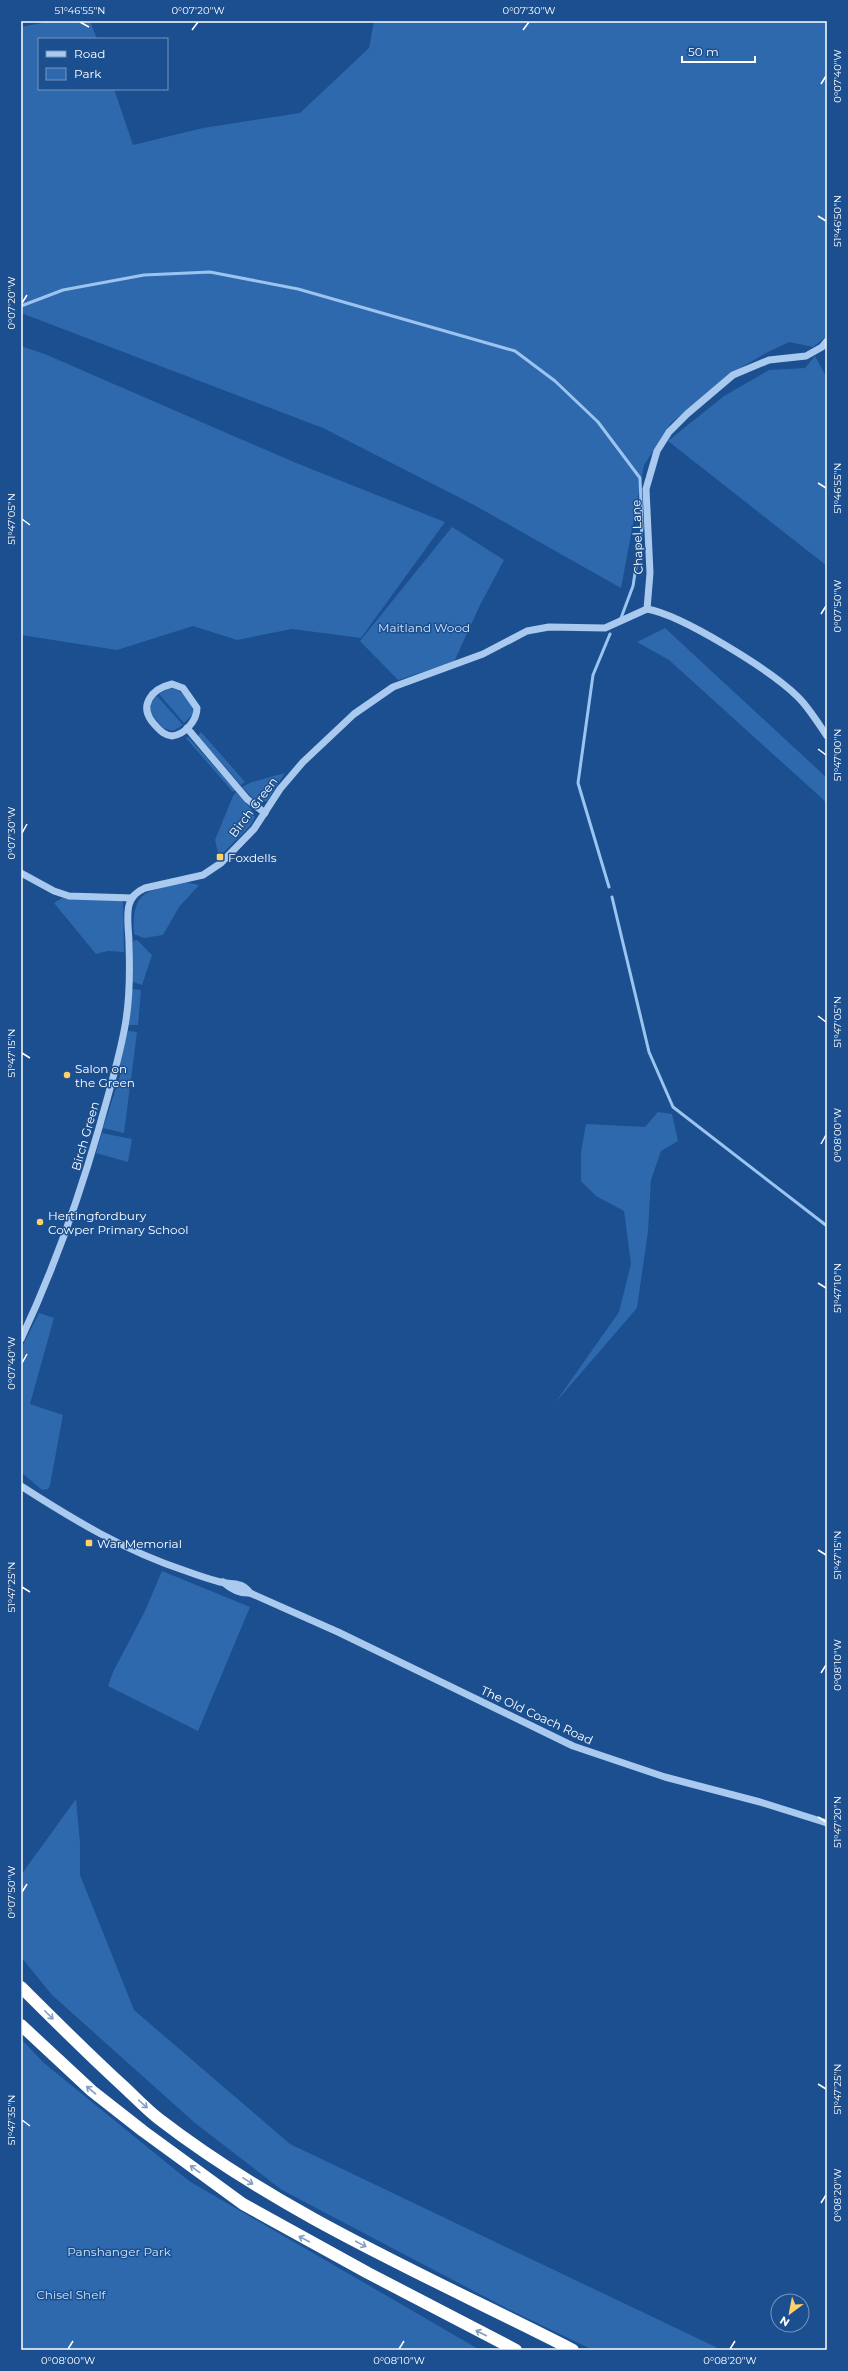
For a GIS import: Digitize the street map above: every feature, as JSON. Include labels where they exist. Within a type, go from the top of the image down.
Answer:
[{"type":"highway","points":[[21,1987],[81,2047],[158,2118],[217,2161],[280,2201],[359,2243],[573,2350]]},
{"type":"highway","points":[[21,2025],[92,2091],[143,2131],[243,2204],[348,2262],[516,2350]]},
{"type":"street","name":"Chapel Lane","points":[[647,609],[650,573],[646,489],[657,451],[670,432],[687,414],[733,375],[769,360],[806,356],[822,347],[827,341]]},
{"type":"street","points":[[647,609],[666,614],[686,624],[783,683],[799,698],[827,736]]},
{"type":"street","name":"Birch Green","points":[[21,1339],[58,1256],[90,1160],[115,1068],[125,1025],[130,963],[128,915],[132,898],[138,891],[145,888],[203,875],[233,852],[265,813],[280,789],[303,762],[354,714],[393,687],[483,654],[527,631],[549,627],[605,628],[647,609]]},
{"type":"street","points":[[168,685],[178,685],[183,688],[197,708],[195,718],[187,728],[176,736],[164,734],[148,716],[146,708],[149,699],[168,685]]},
{"type":"street","points":[[187,728],[247,799],[265,813]]},
{"type":"street","points":[[21,873],[54,891],[69,896],[132,898]]},
{"type":"street","name":"The Old Coach Road","points":[[21,1486],[82,1525],[122,1546],[179,1569],[223,1582],[230,1588],[244,1593],[250,1593],[338,1632],[574,1746],[665,1778],[760,1802],[827,1822]]},
{"type":"green space","points":[[52,21],[90,21],[97,38],[38,38],[38,90],[114,90],[133,145],[203,128],[300,113],[369,48],[374,21],[827,21],[827,336],[813,347],[789,342],[766,353],[730,374],[671,423],[644,465],[621,588],[474,505],[323,428],[21,313],[21,27]]},
{"type":"green space","points":[[21,346],[47,355],[296,463],[445,522],[361,638],[292,629],[237,640],[193,626],[117,650],[21,635]]},
{"type":"green space","points":[[815,356],[827,378],[827,566],[668,441],[724,396],[769,370],[805,368]]},
{"type":"green space","name":"Maitland Wood","points":[[452,527],[504,560],[480,605],[454,662],[398,680],[360,641]]},
{"type":"green space","points":[[665,628],[827,778],[827,803],[669,660],[637,642]]},
{"type":"green space","points":[[169,688],[178,690],[186,696],[192,705],[193,714],[184,723],[159,694]]},
{"type":"green space","points":[[157,696],[183,725],[173,731],[163,728],[150,712],[151,702]]},
{"type":"green space","points":[[201,732],[245,782],[241,785],[198,736]]},
{"type":"green space","points":[[188,737],[235,790],[233,792],[186,738]]},
{"type":"green space","points":[[285,773],[267,801],[257,802],[242,787],[252,782]]},
{"type":"green space","points":[[236,792],[252,810],[255,817],[250,826],[219,857],[215,840]]},
{"type":"green space","points":[[185,882],[199,885],[179,907],[163,935],[144,938],[134,934],[136,908],[139,900],[144,894]]},
{"type":"green space","points":[[62,898],[117,899],[123,902],[124,952],[108,951],[96,954],[54,903]]},
{"type":"green space","points":[[137,940],[152,955],[142,985],[133,982],[133,941]]},
{"type":"green space","points":[[132,989],[141,990],[138,1025],[129,1025]]},
{"type":"green space","points":[[128,1031],[137,1032],[124,1133],[103,1128],[120,1076],[118,1071]]},
{"type":"green space","points":[[658,1112],[672,1114],[678,1141],[661,1151],[651,1180],[648,1231],[637,1308],[555,1403],[619,1312],[631,1264],[624,1211],[596,1196],[581,1181],[581,1152],[586,1124],[645,1127]]},
{"type":"green space","points":[[102,1133],[132,1139],[128,1162],[96,1153]]},
{"type":"green space","points":[[39,1313],[54,1318],[30,1404],[63,1415],[50,1485],[48,1489],[42,1490],[21,1472],[21,1349]]},
{"type":"green space","points":[[162,1571],[250,1607],[198,1731],[108,1686],[113,1672],[144,1613]]},
{"type":"green space","points":[[76,1799],[80,1843],[80,1875],[134,2010],[290,2144],[722,2350],[593,2350],[508,2309],[282,2190],[195,2123],[52,1995],[21,1957],[21,1875]]},
{"type":"green space","name":"Panshanger Park","points":[[21,2039],[44,2063],[189,2181],[480,2350],[21,2350]]},
{"type":"waterway","points":[[21,306],[63,290],[144,275],[210,272],[298,289],[515,351],[555,381],[598,422],[640,478],[642,528],[633,586],[621,618]]},
{"type":"waterway","points":[[609,887],[578,783],[593,675],[610,634]]},
{"type":"waterway","points":[[612,897],[649,1052],[673,1107],[827,1226]]},
{"type":"place","name":"Foxdells","points":[[220,857]]},
{"type":"place","name":"Salon on the Green","points":[[67,1075]]},
{"type":"place","name":"Hertingfordbury Cowper Primary School","points":[[40,1222]]},
{"type":"place","name":"War Memorial","points":[[89,1543]]},
{"type":"park label","name":"Chisel Shelf","points":[[71,2294]]}]
